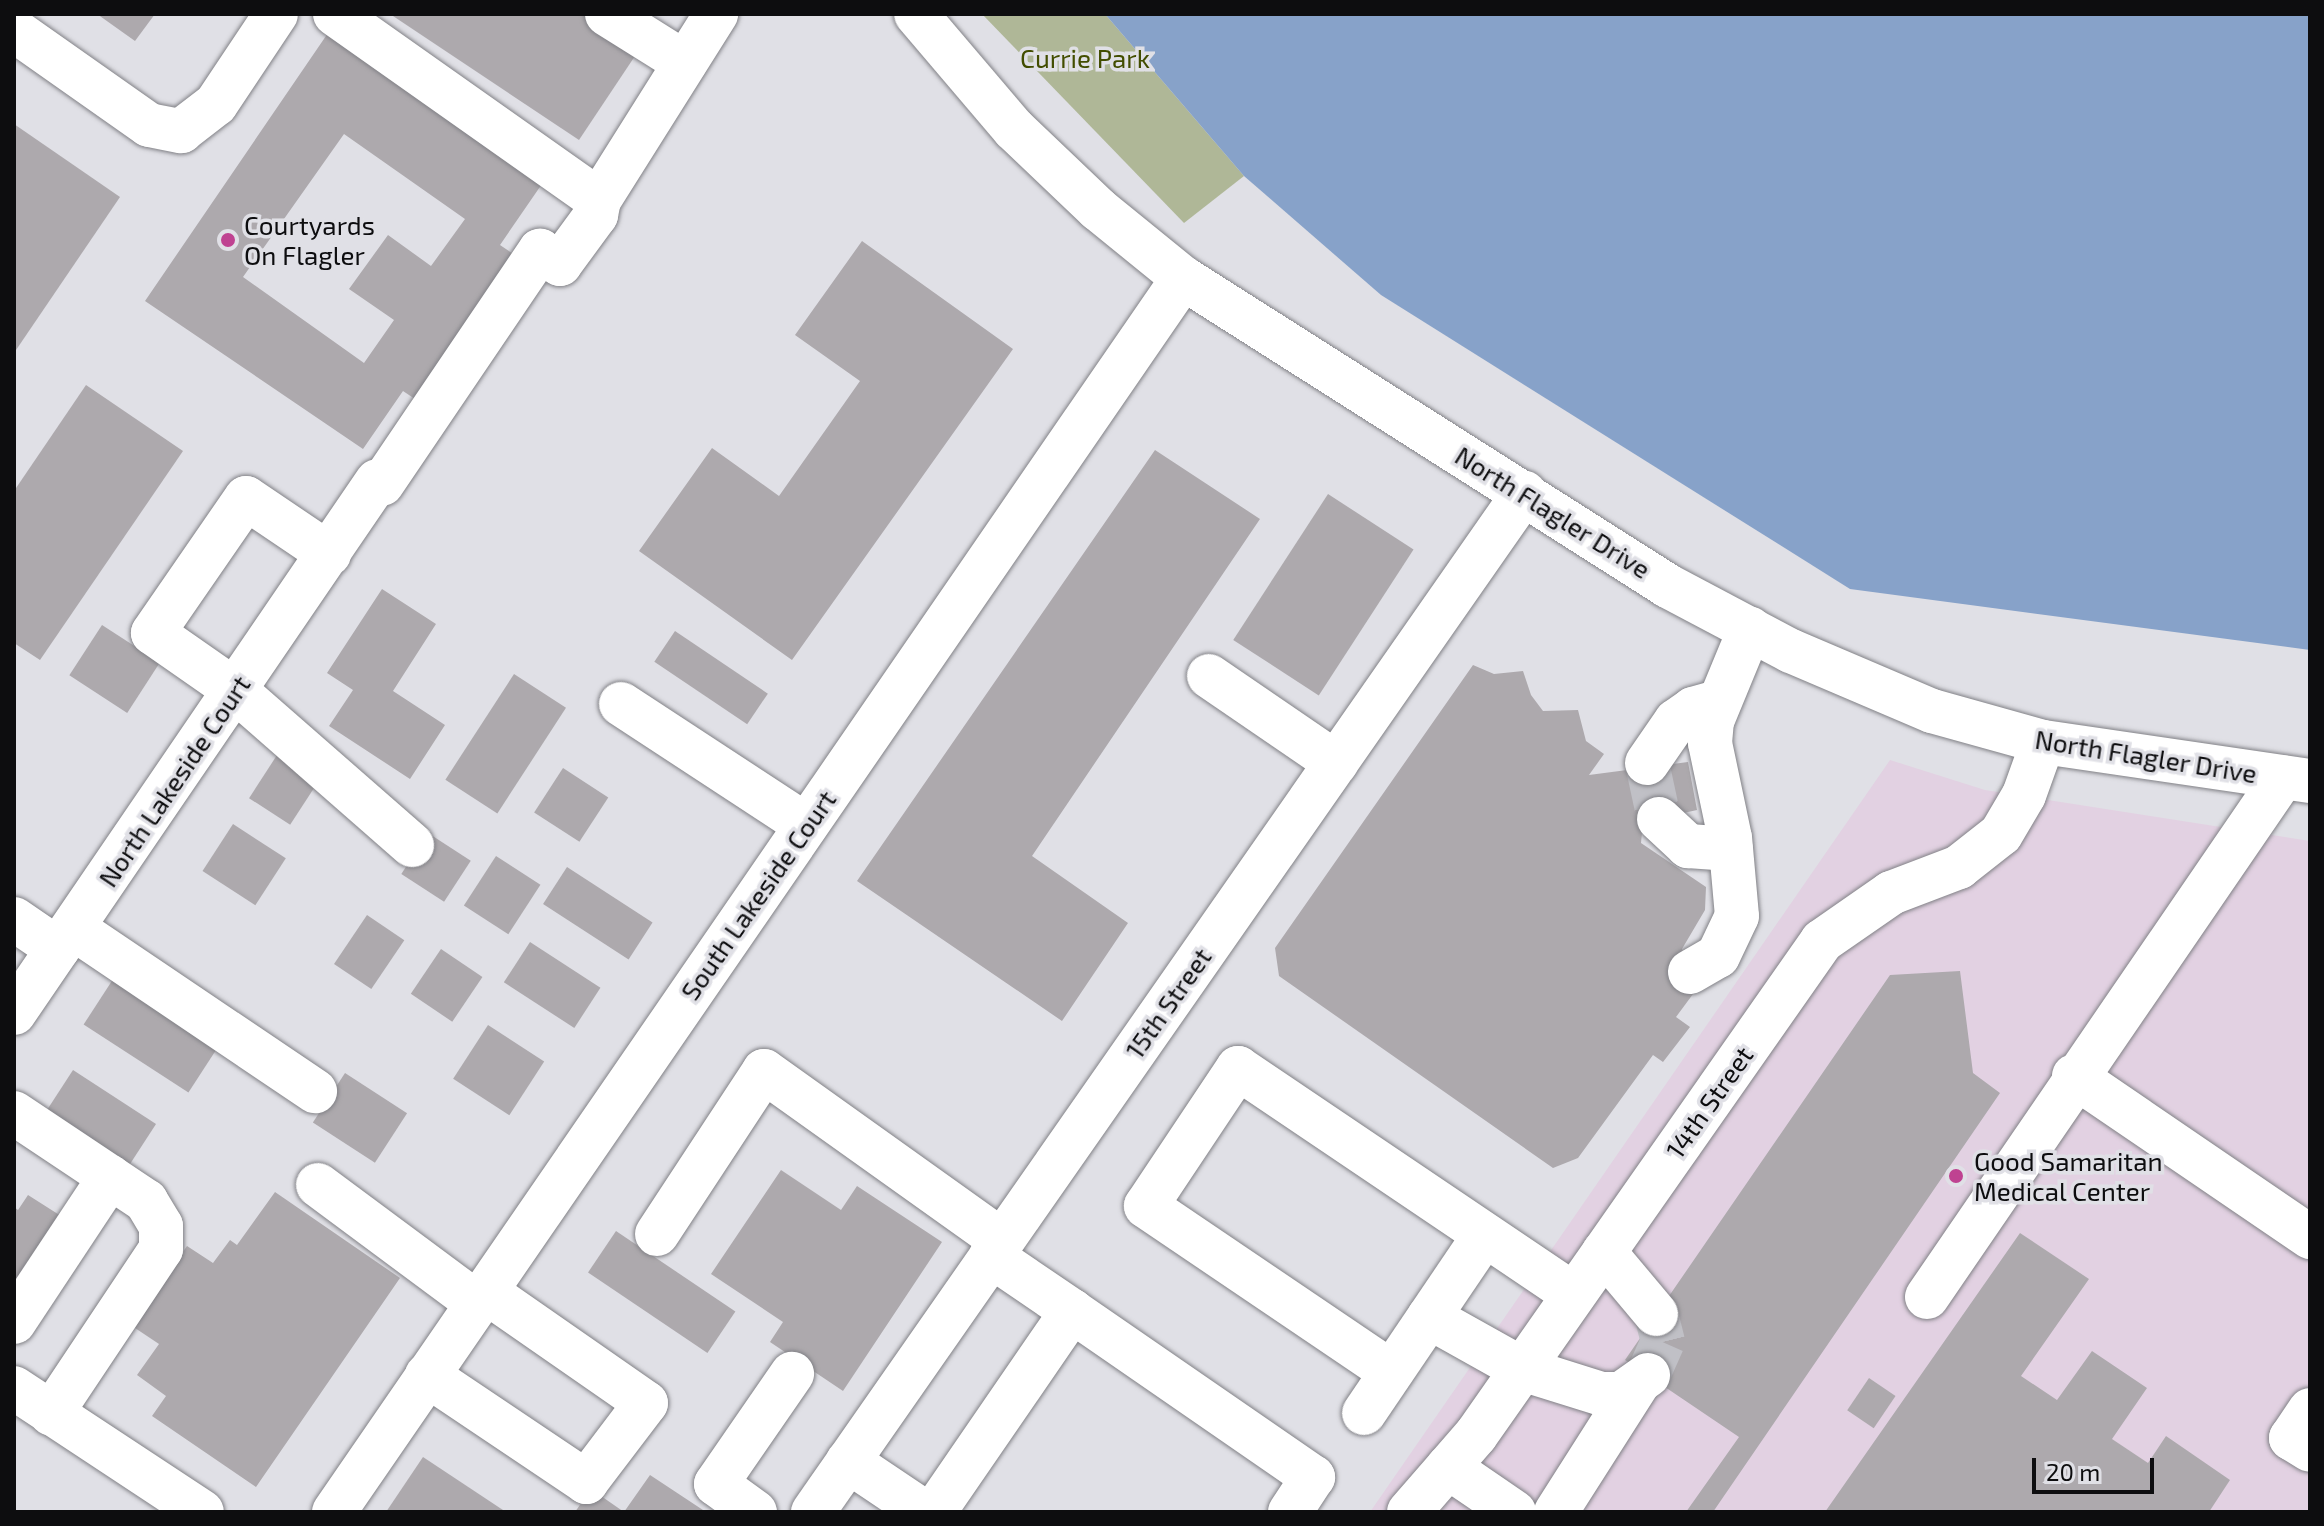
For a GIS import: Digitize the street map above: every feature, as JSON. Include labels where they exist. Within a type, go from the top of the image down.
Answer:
[{"type":"street","points":[[18,27],[149,125],[181,131],[216,104],[276,14]]},
{"type":"street","points":[[335,14],[599,200],[716,14]]},
{"type":"street","name":"North Flagler Drive","points":[[916,14],[1014,129],[1098,209],[1183,278],[1668,586],[1750,629],[1932,711],[2043,742],[2297,779]]},
{"type":"street","points":[[612,15],[685,63]]},
{"type":"street","name":"North Lakeside Court","points":[[14,1013],[540,251],[560,264],[596,215],[599,200]]},
{"type":"street","name":"South Lakeside Court","points":[[334,1512],[1183,278]]},
{"type":"street","name":"15th Street","points":[[813,1512],[1524,493]]},
{"type":"street","points":[[332,551],[246,498],[153,633],[236,691],[412,845]]},
{"type":"street","points":[[1690,972],[1718,956],[1729,939],[1737,916],[1731,849],[1710,743],[1718,702],[1750,629]]},
{"type":"street","points":[[1209,676],[1336,763]]},
{"type":"street","points":[[1647,763],[1676,721],[1693,709],[1718,702]]},
{"type":"street","points":[[621,704],[806,825]]},
{"type":"street","name":"14th Street","points":[[1409,1512],[1448,1467],[1522,1369],[1822,941],[1891,893],[1959,867],[2001,834],[2024,795],[2043,742]]},
{"type":"street","points":[[1927,1297],[2074,1076],[2297,779]]},
{"type":"street","points":[[1659,819],[1688,846],[1731,849]]},
{"type":"street","points":[[14,919],[66,938],[315,1091]]},
{"type":"street","points":[[1391,1372],[1146,1206],[1238,1068],[1574,1295]]},
{"type":"street","points":[[657,1234],[764,1071],[997,1248],[1072,1311],[1313,1477],[1290,1512]]},
{"type":"street","points":[[2074,1076],[2310,1237]]},
{"type":"street","points":[[14,1113],[146,1201],[161,1226],[161,1249],[51,1414]]},
{"type":"street","points":[[14,1322],[110,1177]]},
{"type":"street","points":[[318,1185],[481,1297],[646,1403],[586,1482],[427,1375]]},
{"type":"street","points":[[1364,1413],[1484,1236]]},
{"type":"street","points":[[1604,1252],[1656,1314]]},
{"type":"street","points":[[934,1512],[1072,1311]]},
{"type":"street","points":[[1429,1317],[1522,1369],[1602,1394],[1621,1394],[1642,1380],[1556,1512]]},
{"type":"street","points":[[755,1512],[716,1484],[792,1374]]},
{"type":"street","points":[[14,1388],[202,1512]]},
{"type":"street","points":[[2310,1410],[2291,1438],[2310,1450]]},
{"type":"street","points":[[848,1461],[924,1512]]},
{"type":"street","points":[[1448,1467],[1514,1512]]},
{"type":"shaded area","name":"Good Samaritan Medical Center","points":[[1890,760],[1985,790],[2310,841],[2310,1512],[1370,1512]]},
{"type":"green space","name":"Currie Park","points":[[982,14],[1105,14],[1244,176],[1184,223]]},
{"type":"water","points":[[1105,14],[2310,14],[2310,650],[1850,589],[1381,295],[1244,176]]},
{"type":"building","points":[[97,14],[155,14],[135,41]]},
{"type":"building","points":[[390,14],[592,14],[641,47],[579,140]]},
{"type":"building","name":"Courtyards On Flagler","points":[[328,33],[544,181],[500,245],[522,260],[424,405],[403,391],[363,449],[145,301]],"holes":[[[344,134],[465,219],[431,266],[388,235],[349,289],[394,320],[364,363],[243,277]]]},
{"type":"building","points":[[14,124],[120,197],[14,353]]},
{"type":"building","points":[[862,241],[1013,349],[792,660],[639,551],[712,448],[779,496],[860,381],[795,335]]},
{"type":"building","points":[[86,385],[183,451],[40,660],[14,643],[14,491]]},
{"type":"building","points":[[1155,450],[1260,519],[1032,856],[1128,923],[1062,1021],[857,881]]},
{"type":"building","points":[[1328,494],[1414,550],[1319,695],[1233,640]]},
{"type":"building","points":[[382,589],[436,624],[393,691],[445,725],[410,779],[329,726],[353,690],[327,673]]},
{"type":"building","points":[[102,625],[160,663],[127,713],[69,675]]},
{"type":"building","points":[[675,631],[768,694],[747,724],[654,662]]},
{"type":"building","points":[[1473,665],[1494,674],[1523,671],[1531,695],[1543,711],[1578,710],[1586,741],[1604,754],[1589,775],[1688,762],[1697,810],[1643,822],[1641,843],[1706,887],[1705,910],[1682,949],[1696,990],[1676,1017],[1690,1027],[1663,1062],[1653,1055],[1578,1158],[1553,1168],[1279,976],[1275,948]]},
{"type":"building","points":[[514,674],[566,708],[497,813],[445,780]]},
{"type":"building","points":[[279,752],[320,779],[290,825],[249,798]]},
{"type":"building","points":[[563,768],[608,797],[579,842],[534,812]]},
{"type":"building","points":[[233,824],[286,858],[255,905],[203,871]]},
{"type":"building","points":[[428,833],[471,861],[444,902],[401,874]]},
{"type":"building","points":[[496,856],[540,885],[508,934],[464,905]]},
{"type":"building","points":[[567,867],[653,923],[629,959],[543,904]]},
{"type":"building","points":[[367,915],[404,940],[371,989],[334,964]]},
{"type":"building","points":[[530,942],[600,988],[574,1028],[504,982]]},
{"type":"building","points":[[441,949],[482,977],[452,1022],[411,994]]},
{"type":"building","points":[[119,970],[224,1038],[188,1093],[84,1025]]},
{"type":"building","points":[[1960,971],[1973,1073],[2000,1093],[1713,1512],[1686,1512],[1739,1437],[1625,1360],[1890,975]]},
{"type":"building","points":[[488,1025],[544,1061],[509,1115],[453,1079]]},
{"type":"building","points":[[73,1070],[156,1124],[127,1169],[44,1115]]},
{"type":"building","points":[[345,1073],[407,1113],[375,1163],[313,1122]]},
{"type":"building","points":[[781,1170],[841,1210],[857,1186],[942,1242],[843,1391],[770,1342],[783,1322],[711,1274]]},
{"type":"building","points":[[275,1192],[400,1278],[256,1487],[152,1416],[166,1396],[137,1375],[159,1344],[132,1326],[187,1246],[213,1263],[230,1240],[237,1245]]},
{"type":"building","points":[[28,1195],[61,1216],[14,1289],[14,1207],[18,1210]]},
{"type":"building","points":[[616,1231],[735,1312],[707,1353],[588,1272]]},
{"type":"building","points":[[2020,1233],[2089,1279],[2021,1376],[2057,1400],[2092,1351],[2147,1388],[2112,1439],[2148,1463],[2166,1436],[2230,1480],[2209,1512],[1825,1512]]},
{"type":"building","points":[[1869,1378],[1896,1396],[1874,1428],[1847,1410]]},
{"type":"building","points":[[423,1457],[506,1512],[386,1512]]},
{"type":"building","points":[[650,1475],[706,1512],[624,1512]]},
{"type":"building","points":[[591,1489],[624,1512],[575,1512]]},
{"type":"tunnel","points":[[1647,763],[1659,819]]},
{"type":"tunnel","points":[[1648,1375],[1663,1342],[1656,1314]]},
{"type":"place","name":"Courtyards On Flagler","points":[[228,240]]},
{"type":"place","name":"Good Samaritan Medical Center","points":[[1956,1176]]}]
